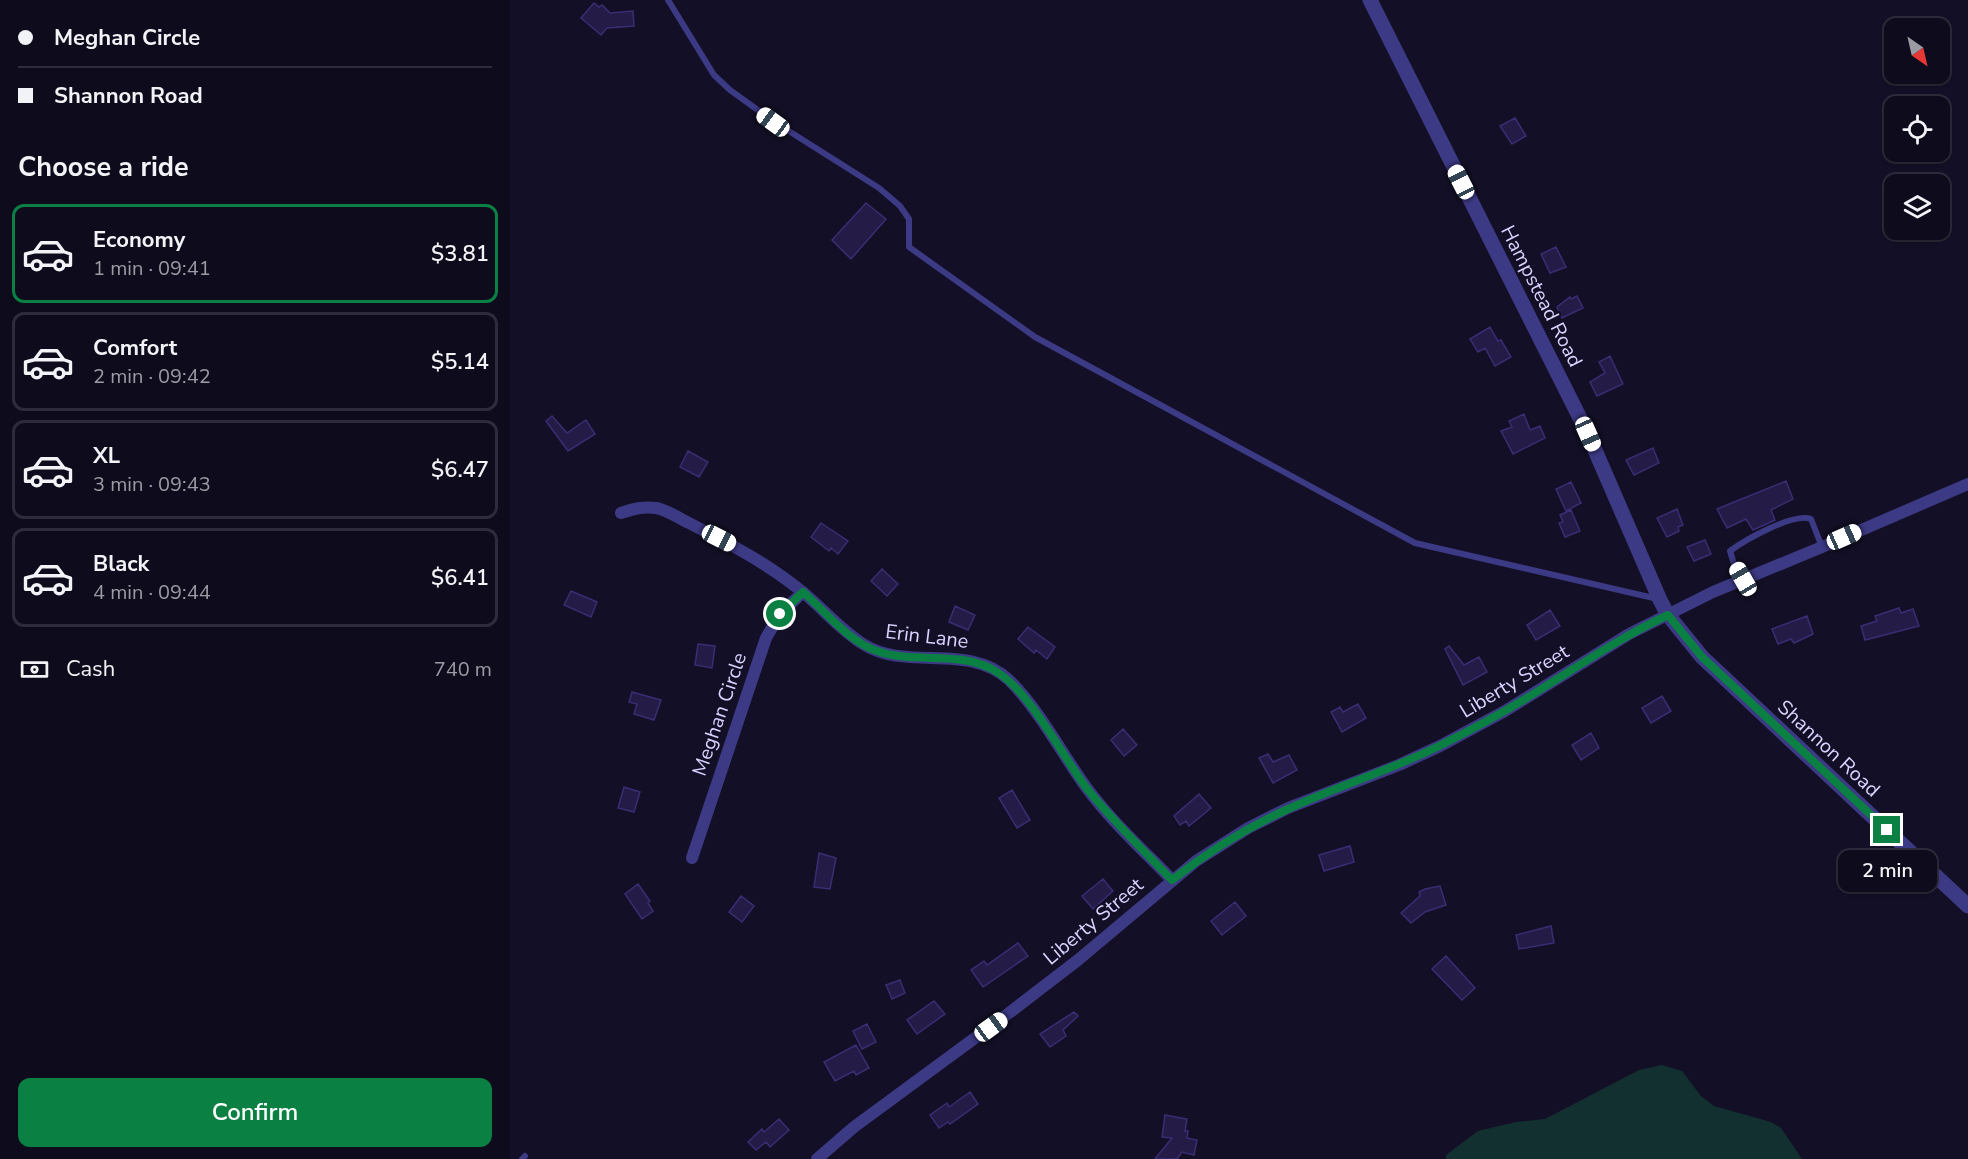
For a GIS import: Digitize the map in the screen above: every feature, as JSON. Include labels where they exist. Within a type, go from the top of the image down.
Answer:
[{"type":"street","name":"Hampstead Road","points":[[1370,0],[1588,434],[1668,615]]},
{"type":"street","name":"Liberty Street","points":[[817,1159],[870,1115],[1010,1013],[1078,960],[1196,861],[1248,828],[1288,808],[1399,765],[1440,746],[1505,711],[1629,634],[1743,579],[1968,483]]},
{"type":"street","name":"Erin Lane","points":[[621,513],[641,507],[659,508],[739,548],[776,571],[803,592],[852,637],[879,652],[970,661],[983,664],[1008,679],[1028,702],[1087,789],[1172,880]]},
{"type":"street","name":"Meghan Circle","points":[[692,858],[766,638],[780,614],[803,592]]},
{"type":"street","name":"Shannon Road","points":[[1668,615],[1692,647],[1709,664],[1968,906]]},
{"type":"lane","points":[[668,0],[714,75],[730,90],[773,122],[879,188],[900,206],[909,219],[909,248],[1035,337],[1415,543],[1660,600]]},
{"type":"lane","points":[[1743,579],[1734,564],[1730,551],[1750,538],[1796,518],[1811,519],[1822,547]]},
{"type":"green space","points":[[1662,1065],[1682,1071],[1701,1096],[1714,1106],[1771,1122],[1781,1128],[1802,1159],[1446,1159],[1446,1155],[1478,1131],[1516,1122],[1545,1119],[1639,1070]]},
{"type":"building","points":[[594,3],[599,7],[602,5],[610,13],[633,11],[634,26],[607,28],[601,35],[581,18]]},
{"type":"building","points":[[1515,118],[1526,136],[1512,144],[1500,126]]},
{"type":"building","points":[[866,203],[886,219],[851,259],[832,240]]},
{"type":"building","points":[[1556,247],[1566,267],[1550,273],[1541,254]]},
{"type":"building","points":[[1577,296],[1583,308],[1562,318],[1557,307],[1570,297],[1571,299]]},
{"type":"building","points":[[1490,327],[1511,357],[1495,366],[1485,348],[1478,352],[1470,339]]},
{"type":"building","points":[[1610,356],[1623,384],[1597,396],[1590,382],[1605,373],[1599,362]]},
{"type":"building","points":[[1524,414],[1530,430],[1540,426],[1545,438],[1513,454],[1501,431],[1512,427],[1509,421]]},
{"type":"building","points":[[552,416],[567,433],[586,420],[595,434],[568,451],[546,421]]},
{"type":"building","points":[[1653,448],[1659,463],[1634,475],[1626,460]]},
{"type":"building","points":[[688,451],[708,462],[699,477],[680,467]]},
{"type":"building","points":[[1786,481],[1793,499],[1771,510],[1775,520],[1753,530],[1746,519],[1727,528],[1717,509]]},
{"type":"building","points":[[1571,482],[1581,503],[1566,511],[1556,489]]},
{"type":"building","points":[[1677,509],[1683,525],[1678,527],[1679,531],[1667,537],[1657,518]]},
{"type":"building","points":[[1571,510],[1580,531],[1565,537],[1559,523],[1563,522],[1560,515]]},
{"type":"building","points":[[821,523],[848,541],[838,554],[831,548],[829,551],[811,537]]},
{"type":"building","points":[[1705,540],[1711,554],[1694,561],[1687,547]]},
{"type":"building","points":[[882,569],[898,584],[887,596],[871,581]]},
{"type":"building","points":[[571,591],[597,602],[591,617],[564,605]]},
{"type":"building","points":[[955,606],[975,615],[968,630],[949,622]]},
{"type":"building","points":[[1899,608],[1901,613],[1913,609],[1919,626],[1865,640],[1861,626],[1877,621],[1875,616]]},
{"type":"building","points":[[1550,610],[1560,626],[1536,640],[1527,625]]},
{"type":"building","points":[[1807,616],[1813,634],[1794,643],[1791,639],[1778,644],[1772,629]]},
{"type":"building","points":[[1028,627],[1055,647],[1047,659],[1036,650],[1034,653],[1018,639]]},
{"type":"building","points":[[698,644],[715,646],[712,668],[695,665]]},
{"type":"building","points":[[1449,646],[1464,665],[1479,657],[1487,672],[1463,685],[1445,649]]},
{"type":"building","points":[[632,692],[661,700],[654,720],[634,714],[637,704],[629,702]]},
{"type":"building","points":[[1662,696],[1671,711],[1651,723],[1642,708]]},
{"type":"building","points":[[1358,704],[1366,718],[1342,732],[1331,712],[1340,707],[1343,712]]},
{"type":"building","points":[[1123,729],[1137,745],[1124,756],[1111,740]]},
{"type":"building","points":[[1591,733],[1599,748],[1581,760],[1572,745]]},
{"type":"building","points":[[1268,754],[1273,762],[1289,755],[1297,770],[1273,783],[1259,758]]},
{"type":"building","points":[[624,787],[640,792],[634,812],[618,808]]},
{"type":"building","points":[[1012,790],[1030,820],[1017,828],[999,798]]},
{"type":"building","points":[[1199,794],[1211,808],[1189,826],[1186,821],[1180,825],[1174,816]]},
{"type":"building","points":[[1350,846],[1354,862],[1324,871],[1319,855]]},
{"type":"building","points":[[819,853],[836,858],[830,889],[814,887]]},
{"type":"building","points":[[1103,879],[1113,891],[1093,909],[1082,896]]},
{"type":"building","points":[[638,884],[650,901],[648,903],[653,911],[642,919],[625,894]]},
{"type":"building","points":[[1440,886],[1446,905],[1425,912],[1411,923],[1401,913],[1420,896],[1419,892]]},
{"type":"building","points":[[741,896],[754,906],[742,922],[729,912]]},
{"type":"building","points":[[1235,902],[1246,916],[1222,935],[1211,921]]},
{"type":"building","points":[[1551,926],[1554,943],[1519,949],[1516,935]]},
{"type":"building","points":[[1018,943],[1028,956],[983,987],[971,970],[984,961],[987,965]]},
{"type":"building","points":[[1446,956],[1475,988],[1462,1000],[1432,969]]},
{"type":"building","points":[[900,980],[905,993],[892,999],[886,985]]},
{"type":"building","points":[[934,1001],[945,1014],[917,1034],[907,1020]]},
{"type":"building","points":[[1074,1012],[1078,1016],[1063,1030],[1066,1036],[1050,1047],[1040,1034]]},
{"type":"building","points":[[867,1024],[876,1042],[862,1049],[853,1031]]},
{"type":"building","points":[[856,1045],[869,1068],[856,1075],[854,1071],[835,1081],[824,1062]]},
{"type":"building","points":[[970,1092],[978,1104],[950,1124],[948,1122],[939,1128],[930,1115],[947,1103],[949,1107]]},
{"type":"building","points":[[1165,1115],[1187,1119],[1185,1131],[1188,1131],[1187,1138],[1197,1140],[1194,1155],[1182,1152],[1177,1159],[1155,1159],[1172,1138],[1162,1137]]},
{"type":"building","points":[[779,1119],[789,1130],[770,1147],[766,1142],[756,1150],[748,1142],[762,1129],[764,1132]]},
{"type":"route","points":[[780,614],[803,592],[852,637],[879,652],[970,661],[995,670],[1008,679],[1028,702],[1087,789],[1172,880],[1209,852],[1248,828],[1288,808],[1399,765],[1440,746],[1505,711],[1629,634],[1668,615],[1702,657],[1887,830]]}]
